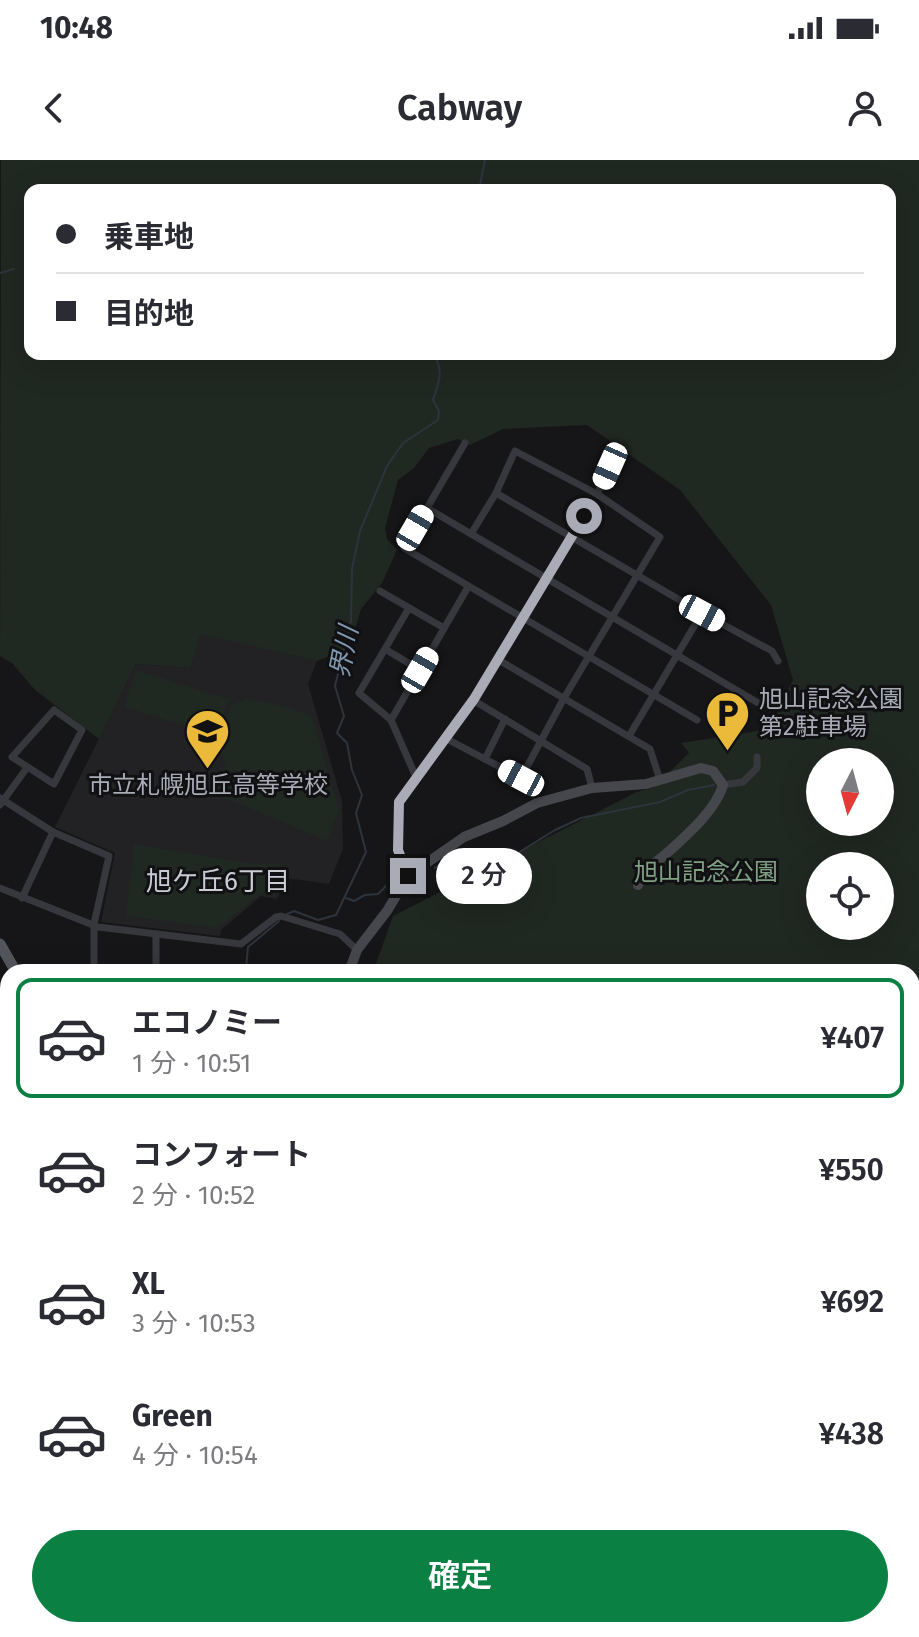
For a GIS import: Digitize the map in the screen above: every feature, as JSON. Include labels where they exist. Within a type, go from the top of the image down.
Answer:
[{"type":"main road","points":[[0,944],[3,957]]},
{"type":"street","points":[[465,443],[404,548],[697,720]]},
{"type":"street","points":[[445,738],[521,778],[540,739],[660,537],[597,494],[515,451],[496,493],[471,534]]},
{"type":"street","points":[[408,876],[398,850],[399,802],[473,700],[597,494],[610,466]]},
{"type":"street","points":[[496,493],[772,651],[778,661]]},
{"type":"street","points":[[427,508],[760,704]]},
{"type":"street","points":[[391,720],[468,587]]},
{"type":"street","points":[[380,591],[444,628]]},
{"type":"street","points":[[409,608],[359,693],[391,720],[416,777]]},
{"type":"street","points":[[629,736],[702,613]]},
{"type":"street","points":[[385,649],[420,670]]},
{"type":"street","points":[[497,659],[650,749],[660,780]]},
{"type":"street","points":[[473,700],[587,769],[592,788]]},
{"type":"street","points":[[54,710],[82,730],[54,784],[26,769],[12,757],[54,710]]},
{"type":"street","points":[[485,759],[505,719]]},
{"type":"street","points":[[723,785],[748,779],[757,768],[757,757]]},
{"type":"street","points":[[352,964],[357,950],[387,911],[408,876],[445,848],[475,832],[537,803],[592,788],[660,780],[701,768],[713,771],[723,785]]},
{"type":"street","points":[[26,769],[1,801],[53,832],[109,856],[94,924],[94,964]]},
{"type":"street","points":[[638,885],[646,868],[670,851],[718,800],[723,785]]},
{"type":"street","points":[[22,898],[53,832]]},
{"type":"street","points":[[0,888],[94,924],[241,944],[281,916],[340,934],[357,950]]},
{"type":"street","points":[[156,934],[156,964]]},
{"type":"shaded area","name":"市立札幌旭丘高等学校","points":[[200,633],[317,661],[308,684],[342,801],[343,849],[329,884],[286,878],[277,899],[261,896],[221,930],[220,936],[101,922],[115,853],[55,827],[136,664],[191,668]]},
{"type":"green space","name":"旭山記念公園","points":[[1,160],[919,160],[919,964],[376,964],[393,916],[637,792],[654,787],[689,753],[681,743],[770,729],[793,680],[771,605],[680,490],[587,425],[503,429],[470,445],[458,439],[429,448],[414,468],[398,480],[385,528],[387,539],[397,550],[382,583],[361,609],[349,649],[317,661],[200,634],[191,668],[136,664],[99,739],[35,690],[12,663],[0,656]]},
{"type":"green space","points":[[136,670],[229,699],[217,736],[125,707]]},
{"type":"green space","points":[[246,698],[292,708],[312,717],[339,810],[327,841],[213,793],[226,762],[222,754],[215,751],[231,706]]},
{"type":"green space","points":[[134,844],[246,863],[280,864],[275,895],[261,893],[218,928],[126,916]]},
{"type":"waterway","name":"界川","points":[[480,184],[485,160]]},
{"type":"waterway","points":[[0,273],[14,269]]},
{"type":"waterway","name":"界川","points":[[287,914],[294,911],[318,920],[336,915],[366,852],[356,813],[362,795],[352,770],[347,743],[337,733],[344,716],[335,686],[351,621],[352,569],[360,531],[387,466],[403,443],[438,420],[439,411],[433,400],[440,372],[437,360]]},
{"type":"waterway","points":[[435,868],[452,859],[480,865],[500,864],[555,830],[581,818],[660,802],[688,790],[714,785]]},
{"type":"waterway","points":[[346,898],[354,901],[365,895],[378,894],[395,877]]},
{"type":"waterway","name":"界川","points":[[246,964],[248,947],[279,921]]},
{"type":"place","name":"旭山記念公園 第2駐車場","points":[[728,752]]},
{"type":"place","name":"市立札幌旭丘高等学校","points":[[208,770]]},
{"type":"district","name":"旭ケ丘6丁目","points":[[218,881]]},
{"type":"route","points":[[408,876],[398,850],[399,802],[474,699],[584,516]]}]
